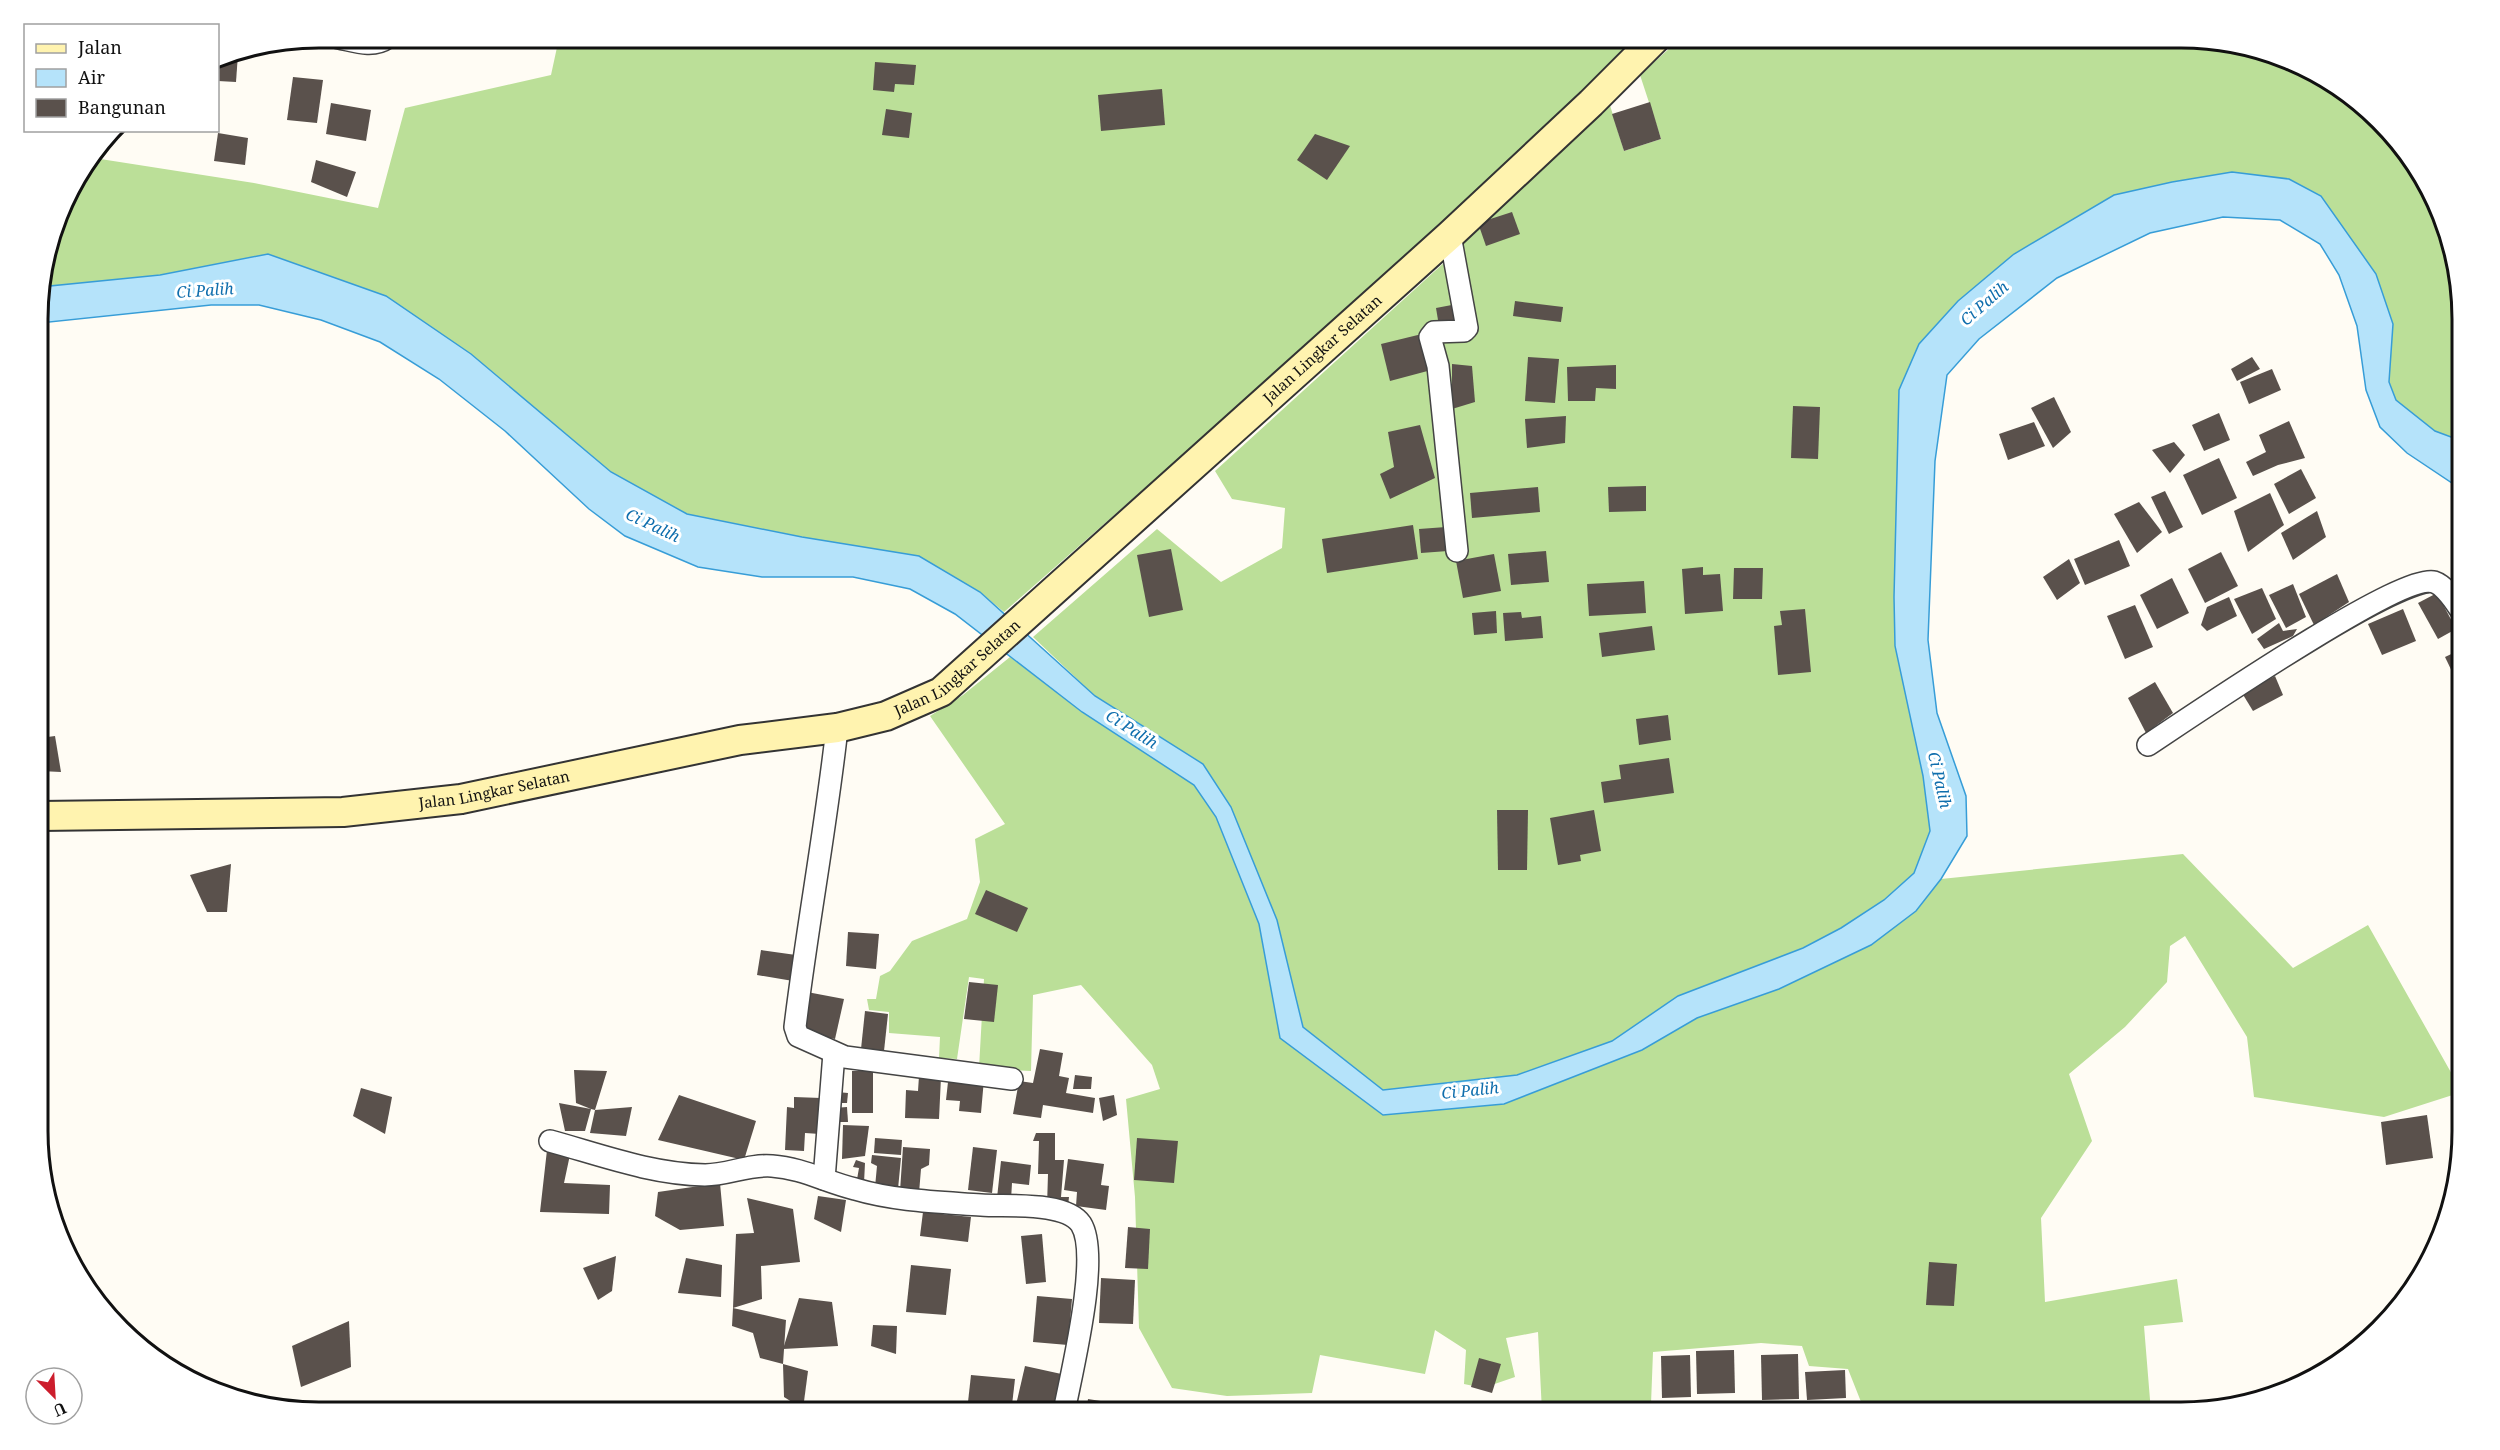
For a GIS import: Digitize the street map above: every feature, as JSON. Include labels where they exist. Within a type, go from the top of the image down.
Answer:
[{"type":"street","name":"Jalan Lingkar Selatan","points":[[48,816],[343,812],[461,799],[740,740],[837,728],[886,716],[941,692],[1450,235],[1591,103],[1646,48]]},
{"type":"street","points":[[1450,235],[1467,328],[1464,331],[1434,332],[1430,337],[1438,366],[1457,551]]},
{"type":"street","points":[[2148,745],[2272,661],[2399,591],[2423,582],[2434,582],[2445,589],[2452,598]]},
{"type":"street","points":[[837,728],[828,810],[805,948],[795,1028],[801,1039],[845,1057],[1012,1079]]},
{"type":"street","points":[[824,1179],[834,1053]]},
{"type":"street","points":[[550,1141],[670,1173],[708,1175],[746,1167],[770,1165],[801,1170],[856,1190],[901,1198],[1036,1207],[1060,1210],[1074,1216],[1082,1226],[1086,1241],[1086,1290],[1082,1329],[1067,1402]]},
{"type":"green space","points":[[557,48],[1631,48],[1460,211],[1004,612],[980,592],[802,537],[687,514],[611,472],[471,354],[268,254],[160,275],[50,286],[62,232],[84,183],[100,159],[254,183],[378,208],[405,108],[551,75]]},
{"type":"green space","points":[[1670,48],[2181,48],[2234,53],[2268,62],[2301,76],[2332,94],[2373,127],[2416,183],[2431,215],[2443,249],[2450,283],[2452,437],[2435,431],[2396,400],[2389,382],[2390,364],[2376,274],[2232,172],[2115,195],[2014,254],[1958,301],[1919,344],[1923,776],[1930,831],[1914,873],[1884,900],[1841,928],[1803,948],[1678,996],[1612,1041],[1517,1075],[1383,1090],[1303,1027],[1277,920],[1203,764],[1095,696],[1033,637],[1157,529],[1221,582],[1282,548],[1285,508],[1232,499],[1215,471],[1447,260],[1609,102],[1624,151],[1661,139],[1640,75]]},
{"type":"green space","points":[[1010,657],[1082,712],[1194,785],[1216,817],[1259,924],[1280,1038],[1383,1115],[1504,1104],[1642,1050],[1697,1018],[1779,989],[1916,911],[1941,879],[2183,854],[2293,968],[2368,925],[2452,1074],[2452,1095],[2384,1117],[2254,1097],[2247,1037],[2185,936],[2170,946],[2167,982],[2125,1027],[2069,1074],[2092,1141],[2041,1218],[2045,1302],[2177,1279],[2183,1322],[2144,1326],[2150,1402],[1861,1402],[1848,1369],[1809,1366],[1802,1346],[1761,1343],[1653,1352],[1651,1402],[1542,1402],[1538,1332],[1506,1338],[1515,1377],[1483,1388],[1464,1384],[1466,1350],[1435,1330],[1425,1374],[1320,1355],[1312,1393],[1227,1396],[1172,1388],[1139,1328],[1135,1197],[1126,1099],[1160,1089],[1152,1065],[1081,985],[1033,995],[1031,1071],[979,1068],[984,979],[969,977],[957,1059],[939,1058],[940,1037],[889,1033],[889,1012],[869,1010],[867,999],[876,999],[880,976],[890,971],[912,941],[967,919],[980,882],[975,839],[1005,824],[930,716],[963,695]]},
{"type":"water","name":"Ci Palih","points":[[2232,172],[2289,179],[2321,196],[2376,274],[2393,324],[2389,382],[2396,400],[2435,431],[2452,437],[2452,483],[2407,453],[2380,427],[2366,390],[2357,326],[2339,275],[2320,244],[2280,220],[2223,217],[2150,233],[2057,278],[1979,339],[1947,375],[1935,461],[1928,640],[1937,713],[1966,796],[1967,836],[1941,879],[1916,911],[1871,945],[1779,989],[1697,1018],[1642,1050],[1504,1104],[1383,1115],[1280,1038],[1259,924],[1216,817],[1194,785],[1082,712],[955,614],[910,589],[853,577],[762,577],[698,567],[625,536],[589,509],[505,431],[439,379],[380,342],[321,320],[259,305],[211,305],[48,322],[50,286],[160,275],[268,254],[386,296],[471,354],[611,472],[687,514],[802,537],[919,556],[980,592],[1095,696],[1203,764],[1231,807],[1277,920],[1303,1027],[1383,1090],[1517,1075],[1612,1041],[1678,996],[1803,948],[1841,928],[1884,900],[1914,873],[1930,831],[1923,776],[1895,646],[1899,390],[1919,344],[1958,301],[2014,254],[2114,195]]},
{"type":"building","points":[[238,60],[236,82],[219,81],[219,67]]},
{"type":"building","points":[[875,62],[916,65],[914,85],[895,84],[894,92],[873,90]]},
{"type":"building","points":[[293,77],[323,80],[317,123],[287,120]]},
{"type":"building","points":[[1162,89],[1165,125],[1101,131],[1098,95]]},
{"type":"building","points":[[1650,102],[1661,139],[1624,151],[1612,114]]},
{"type":"building","points":[[331,103],[371,110],[366,141],[326,134]]},
{"type":"building","points":[[886,109],[912,113],[909,138],[882,135]]},
{"type":"building","points":[[218,133],[248,138],[245,165],[214,161]]},
{"type":"building","points":[[1315,134],[1350,146],[1327,180],[1297,160]]},
{"type":"building","points":[[316,160],[356,172],[347,197],[311,182]]},
{"type":"building","points":[[1512,212],[1520,234],[1486,246],[1478,223]]},
{"type":"building","points":[[1515,301],[1563,307],[1561,322],[1513,316]]},
{"type":"building","points":[[1457,304],[1459,322],[1439,326],[1436,308]]},
{"type":"building","points":[[1426,333],[1435,369],[1390,381],[1381,344]]},
{"type":"building","points":[[1528,357],[1559,359],[1555,403],[1525,401]]},
{"type":"building","points":[[2252,357],[2260,369],[2237,381],[2231,369]]},
{"type":"building","points":[[1452,364],[1472,366],[1475,402],[1452,409]]},
{"type":"building","points":[[1616,365],[1616,389],[1596,388],[1595,401],[1568,401],[1567,367]]},
{"type":"building","points":[[2272,369],[2281,390],[2249,404],[2240,382]]},
{"type":"building","points":[[2054,397],[2071,432],[2053,448],[2031,408]]},
{"type":"building","points":[[1793,406],[1820,407],[1818,459],[1791,458]]},
{"type":"building","points":[[2219,413],[2230,440],[2204,451],[2192,425]]},
{"type":"building","points":[[1566,416],[1565,443],[1527,448],[1525,419]]},
{"type":"building","points":[[2289,421],[2305,458],[2278,465],[2253,476],[2246,462],[2266,452],[2259,435]]},
{"type":"building","points":[[2034,422],[2045,446],[2008,460],[1999,434]]},
{"type":"building","points":[[1420,425],[1435,478],[1390,499],[1380,474],[1394,467],[1388,432]]},
{"type":"building","points":[[2174,442],[2185,455],[2170,473],[2152,450]]},
{"type":"building","points":[[2219,458],[2237,498],[2202,515],[2183,475]]},
{"type":"building","points":[[2301,469],[2316,498],[2289,514],[2274,484]]},
{"type":"building","points":[[1646,486],[1646,511],[1609,512],[1608,487]]},
{"type":"building","points":[[1538,487],[1540,512],[1472,518],[1470,493]]},
{"type":"building","points":[[2165,491],[2183,527],[2169,534],[2151,497]]},
{"type":"building","points":[[2270,493],[2284,525],[2248,552],[2234,511]]},
{"type":"building","points":[[2139,502],[2162,532],[2137,553],[2114,514]]},
{"type":"building","points":[[2317,511],[2326,537],[2293,560],[2281,533]]},
{"type":"building","points":[[1413,525],[1418,559],[1327,573],[1322,539]]},
{"type":"building","points":[[1446,527],[1448,551],[1421,553],[1419,529]]},
{"type":"building","points":[[2119,540],[2130,566],[2085,585],[2074,559]]},
{"type":"building","points":[[1171,549],[1183,610],[1149,617],[1137,555]]},
{"type":"building","points":[[1546,551],[1549,582],[1511,585],[1508,554]]},
{"type":"building","points":[[2221,552],[2238,586],[2205,603],[2188,569]]},
{"type":"building","points":[[1494,554],[1501,591],[1463,598],[1456,561]]},
{"type":"building","points":[[2069,559],[2080,583],[2057,600],[2043,577]]},
{"type":"building","points":[[1703,567],[1703,575],[1720,574],[1723,611],[1685,614],[1682,569]]},
{"type":"building","points":[[1734,568],[1763,568],[1762,599],[1733,599]]},
{"type":"building","points":[[2337,574],[2349,602],[2314,625],[2299,594]]},
{"type":"building","points":[[2172,578],[2189,613],[2157,629],[2140,595]]},
{"type":"building","points":[[1644,581],[1646,613],[1589,616],[1587,584]]},
{"type":"building","points":[[2293,584],[2306,617],[2286,628],[2269,595]]},
{"type":"building","points":[[2262,588],[2276,619],[2252,634],[2234,599]]},
{"type":"building","points":[[2437,593],[2452,621],[2452,631],[2438,639],[2418,603]]},
{"type":"building","points":[[2229,597],[2237,616],[2207,631],[2201,625],[2207,607]]},
{"type":"building","points":[[2135,605],[2153,647],[2125,659],[2107,616]]},
{"type":"building","points":[[1805,609],[1811,672],[1778,675],[1774,626],[1782,625],[1780,611]]},
{"type":"building","points":[[2403,609],[2416,641],[2382,655],[2368,624]]},
{"type":"building","points":[[1496,611],[1497,633],[1474,635],[1472,613]]},
{"type":"building","points":[[1521,612],[1522,618],[1541,616],[1543,638],[1505,641],[1503,613]]},
{"type":"building","points":[[2279,623],[2283,631],[2297,629],[2293,636],[2264,649],[2257,639]]},
{"type":"building","points":[[1652,626],[1655,650],[1602,657],[1599,633]]},
{"type":"building","points":[[2452,654],[2452,672],[2445,657]]},
{"type":"building","points":[[2275,676],[2283,695],[2253,711],[2242,693]]},
{"type":"building","points":[[2155,682],[2173,713],[2146,733],[2128,698]]},
{"type":"building","points":[[1668,715],[1671,740],[1639,745],[1636,719]]},
{"type":"building","points":[[55,736],[61,772],[48,771],[48,737]]},
{"type":"building","points":[[1669,758],[1674,793],[1604,803],[1601,782],[1621,779],[1619,765]]},
{"type":"building","points":[[1497,810],[1528,810],[1527,870],[1498,870]]},
{"type":"building","points":[[1594,810],[1601,851],[1580,855],[1581,861],[1558,865],[1550,818]]},
{"type":"building","points":[[231,864],[227,912],[207,912],[190,875]]},
{"type":"building","points":[[986,890],[1028,908],[1017,932],[975,914]]},
{"type":"building","points":[[848,932],[879,934],[876,969],[846,966]]},
{"type":"building","points":[[761,950],[796,955],[793,981],[757,975]]},
{"type":"building","points":[[969,982],[998,985],[994,1022],[964,1019]]},
{"type":"building","points":[[807,992],[844,999],[835,1039],[798,1031]]},
{"type":"building","points":[[865,1011],[888,1014],[884,1051],[861,1049]]},
{"type":"building","points":[[1040,1049],[1063,1053],[1059,1076],[1069,1078],[1066,1093],[1095,1098],[1093,1113],[1043,1105],[1041,1118],[1013,1114],[1019,1081],[1033,1083]]},
{"type":"building","points":[[574,1070],[607,1071],[595,1110],[576,1103]]},
{"type":"building","points":[[852,1071],[873,1071],[873,1113],[852,1113]]},
{"type":"building","points":[[1075,1075],[1092,1077],[1091,1089],[1073,1089]]},
{"type":"building","points":[[919,1076],[941,1077],[939,1119],[905,1118],[906,1090],[918,1091]]},
{"type":"building","points":[[967,1077],[984,1079],[981,1113],[959,1111],[960,1101],[946,1100],[948,1082],[960,1083]]},
{"type":"building","points":[[361,1088],[392,1097],[385,1134],[353,1116]]},
{"type":"building","points":[[837,1092],[848,1093],[847,1103],[836,1103]]},
{"type":"building","points":[[679,1095],[756,1121],[744,1160],[658,1140]]},
{"type":"building","points":[[1114,1095],[1117,1115],[1103,1121],[1099,1098]]},
{"type":"building","points":[[794,1097],[821,1098],[820,1134],[805,1133],[804,1151],[785,1150],[787,1107],[794,1108]]},
{"type":"building","points":[[559,1103],[591,1109],[585,1131],[565,1131]]},
{"type":"building","points":[[632,1107],[626,1136],[590,1133],[595,1110]]},
{"type":"building","points":[[847,1107],[848,1122],[835,1122],[834,1108]]},
{"type":"building","points":[[2427,1115],[2433,1158],[2386,1165],[2381,1122]]},
{"type":"building","points":[[843,1125],[869,1126],[865,1156],[842,1159]]},
{"type":"building","points":[[1036,1133],[1055,1133],[1055,1160],[1064,1160],[1061,1197],[1069,1197],[1068,1206],[1047,1206],[1048,1174],[1038,1174],[1039,1141],[1033,1141]]},
{"type":"building","points":[[875,1138],[902,1140],[901,1155],[874,1153]]},
{"type":"building","points":[[1137,1138],[1178,1141],[1174,1183],[1134,1180]]},
{"type":"building","points":[[903,1147],[930,1149],[929,1165],[921,1169],[919,1193],[900,1191]]},
{"type":"building","points":[[973,1147],[997,1150],[992,1193],[968,1190]]},
{"type":"building","points":[[547,1150],[571,1150],[564,1183],[610,1185],[609,1214],[540,1212]]},
{"type":"building","points":[[872,1155],[901,1158],[898,1189],[875,1187],[877,1166],[871,1163]]},
{"type":"building","points":[[1068,1159],[1104,1164],[1101,1185],[1109,1186],[1106,1210],[1076,1206],[1077,1192],[1064,1190]]},
{"type":"building","points":[[856,1160],[865,1163],[864,1183],[856,1185],[859,1168],[853,1167]]},
{"type":"building","points":[[1001,1161],[1031,1165],[1029,1185],[1012,1183],[1011,1200],[997,1198]]},
{"type":"building","points":[[720,1183],[724,1226],[680,1230],[655,1216],[658,1192]]},
{"type":"building","points":[[818,1196],[846,1200],[841,1232],[814,1219]]},
{"type":"building","points":[[747,1198],[793,1209],[800,1262],[761,1266],[762,1299],[733,1308],[736,1234],[754,1233]]},
{"type":"building","points":[[923,1212],[971,1217],[968,1242],[920,1236]]},
{"type":"building","points":[[1128,1227],[1150,1229],[1148,1269],[1125,1268]]},
{"type":"building","points":[[1042,1234],[1046,1282],[1026,1284],[1021,1236]]},
{"type":"building","points":[[616,1256],[612,1291],[598,1300],[583,1268]]},
{"type":"building","points":[[686,1258],[722,1265],[721,1297],[678,1293]]},
{"type":"building","points":[[1929,1262],[1957,1264],[1954,1306],[1926,1305]]},
{"type":"building","points":[[911,1265],[951,1269],[946,1315],[906,1312]]},
{"type":"building","points":[[1101,1278],[1135,1280],[1133,1324],[1099,1323]]},
{"type":"building","points":[[1037,1296],[1072,1299],[1068,1345],[1033,1342]]},
{"type":"building","points":[[799,1298],[832,1302],[838,1346],[783,1349]]},
{"type":"building","points":[[733,1308],[786,1320],[783,1364],[760,1358],[753,1333],[732,1326]]},
{"type":"building","points":[[349,1321],[351,1367],[301,1387],[292,1346]]},
{"type":"building","points":[[873,1325],[897,1326],[896,1354],[871,1346]]},
{"type":"building","points":[[1734,1350],[1735,1393],[1697,1394],[1696,1351]]},
{"type":"building","points":[[1798,1354],[1799,1399],[1762,1400],[1761,1355]]},
{"type":"building","points":[[1690,1355],[1691,1397],[1662,1398],[1661,1356]]},
{"type":"building","points":[[1479,1358],[1501,1364],[1492,1393],[1471,1387]]},
{"type":"building","points":[[783,1364],[808,1371],[804,1402],[792,1402],[784,1397]]},
{"type":"building","points":[[1025,1366],[1066,1375],[1060,1402],[1017,1402]]},
{"type":"building","points":[[1845,1370],[1846,1398],[1807,1400],[1805,1372]]},
{"type":"building","points":[[971,1375],[1015,1379],[1012,1402],[968,1402]]},
{"type":"building","points":[[1088,1399],[1107,1402],[1088,1402]]}]
